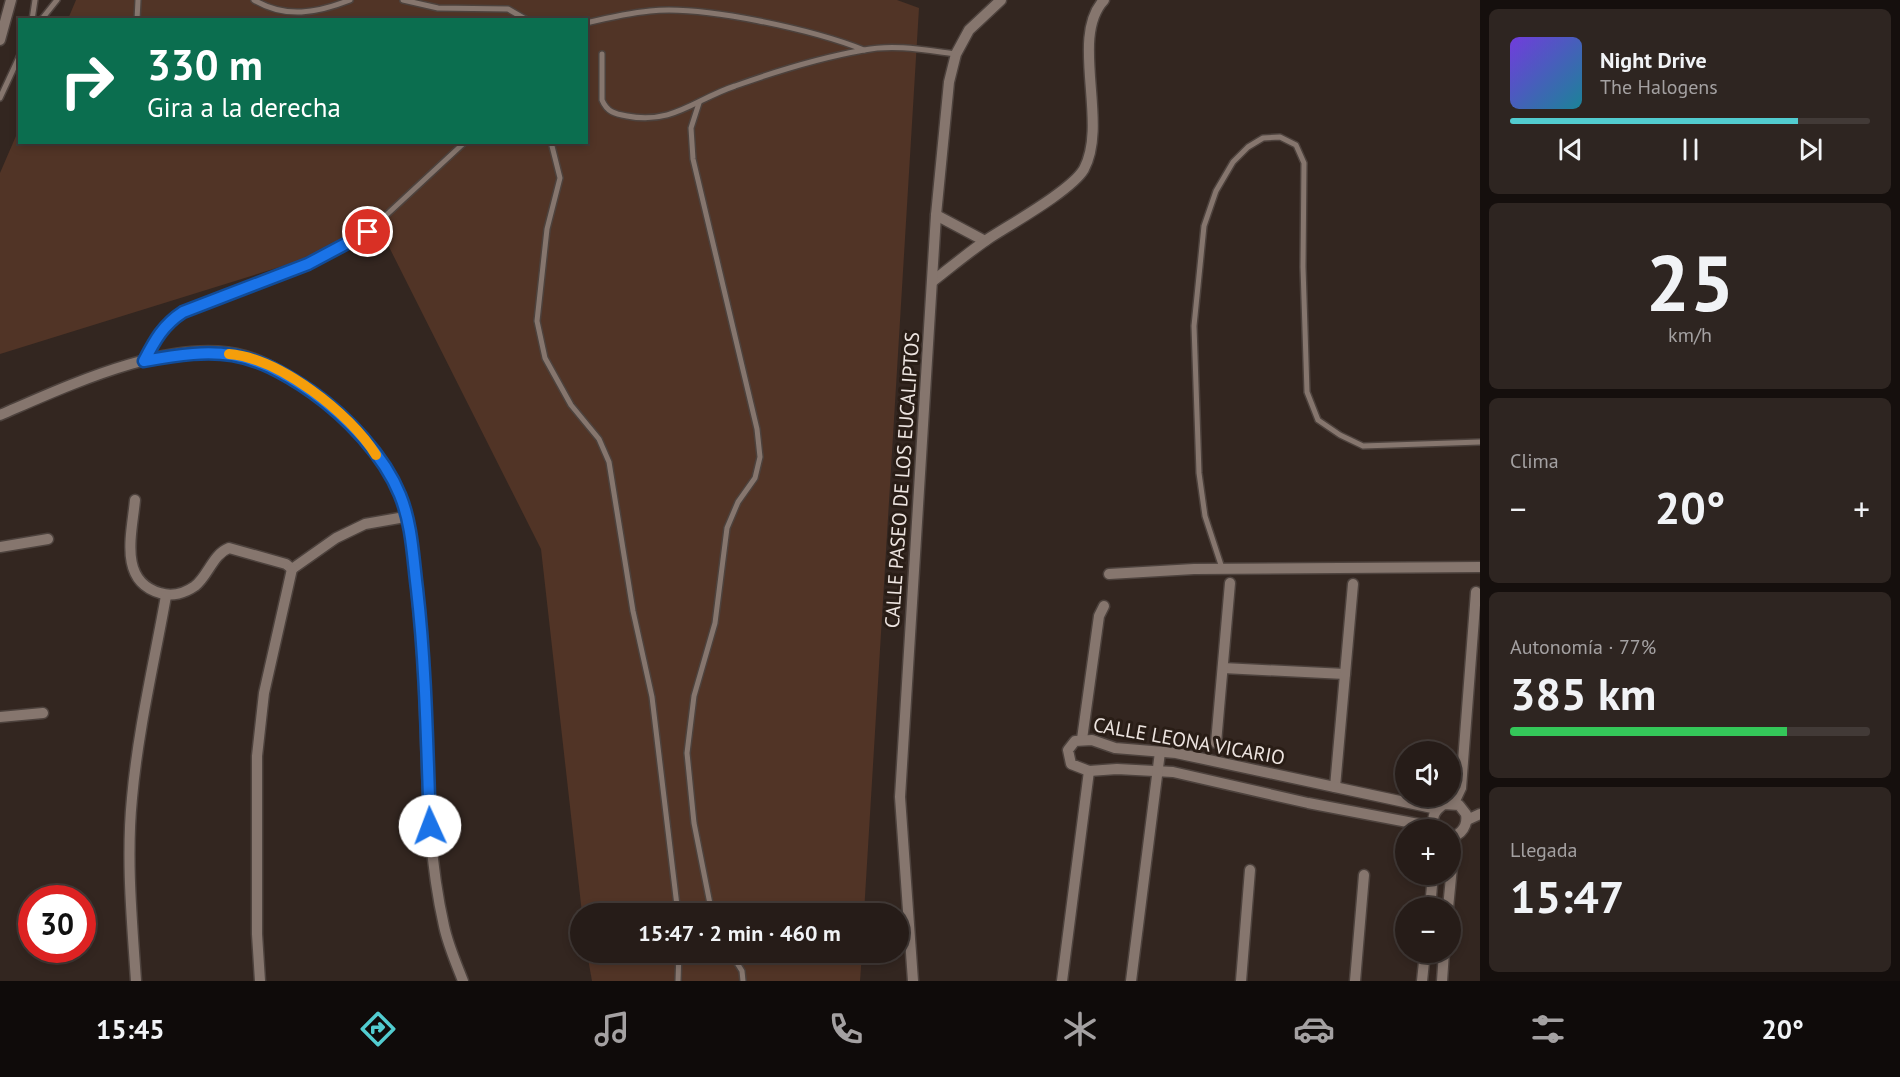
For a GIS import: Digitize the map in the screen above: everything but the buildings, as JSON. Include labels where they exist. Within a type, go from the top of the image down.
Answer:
[{"type":"street","points":[[0,40],[11,0]]},
{"type":"street","name":"CALLE PASEO DE LOS EUCALIPTOS","points":[[913,981],[900,797],[936,215],[949,82],[956,54],[969,30],[1001,0]]},
{"type":"street","points":[[933,281],[985,241],[1070,184],[1080,174],[1089,154],[1092,85],[1089,35],[1095,9],[1104,0]]},
{"type":"street","points":[[936,215],[985,241]]},
{"type":"street","points":[[0,415],[102,373],[144,361],[209,353],[243,355],[270,366],[336,409],[372,448],[400,495],[412,544],[424,649],[430,826],[435,873],[444,928],[463,981]]},
{"type":"street","points":[[135,500],[129,554],[132,571],[142,585],[166,596],[182,593],[197,585],[218,556],[229,548],[286,564],[292,569]]},
{"type":"street","points":[[260,981],[257,911],[257,756],[264,693],[292,569],[336,538],[365,524],[405,518]]},
{"type":"street","points":[[0,547],[48,540]]},
{"type":"street","points":[[1108,574],[1222,568],[1480,567]]},
{"type":"street","points":[[1216,743],[1230,583]]},
{"type":"street","points":[[1335,787],[1353,584]]},
{"type":"street","points":[[1461,788],[1476,592]]},
{"type":"street","points":[[136,981],[130,897],[131,800],[141,729],[166,596]]},
{"type":"street","points":[[1082,739],[1099,616],[1104,606]]},
{"type":"street","points":[[1223,668],[1345,674]]},
{"type":"street","points":[[0,717],[43,713]]},
{"type":"street","name":"CALLE LEONA VICARIO","points":[[1395,820],[1173,772],[1089,771],[1071,764],[1068,757],[1071,744],[1082,739],[1114,748],[1160,752],[1437,809]]},
{"type":"street","points":[[1131,981],[1160,752]]},
{"type":"street","points":[[1062,981],[1089,771]]},
{"type":"street","points":[[1308,803],[1313,783]]},
{"type":"street","points":[[1434,819],[1434,815],[1440,807]]},
{"type":"street","points":[[1460,807],[1467,820],[1466,826],[1461,830]]},
{"type":"street","points":[[1467,820],[1480,814]]},
{"type":"street","points":[[1241,981],[1250,870]]},
{"type":"street","points":[[1355,981],[1364,875]]},
{"type":"street","points":[[1422,981],[1424,963]]},
{"type":"street","points":[[1442,981],[1443,963]]},
{"type":"lane","points":[[32,18],[35,0]]},
{"type":"lane","points":[[43,18],[57,0]]},
{"type":"lane","points":[[137,18],[138,0]]},
{"type":"lane","points":[[254,0],[270,9],[299,14],[327,9],[350,0]]},
{"type":"lane","points":[[403,0],[438,8],[508,9],[524,18]]},
{"type":"lane","points":[[588,23],[652,10],[710,13],[836,39],[864,50]]},
{"type":"lane","points":[[602,54],[602,100],[608,110],[615,114],[655,118],[676,114],[733,86],[864,50],[905,48],[956,54]]},
{"type":"lane","points":[[0,98],[18,59]]},
{"type":"lane","points":[[699,103],[691,128],[693,159],[757,429],[760,457],[755,478],[738,502],[727,528],[715,623],[694,696],[687,753],[694,823],[710,903]]},
{"type":"lane","points":[[1222,568],[1205,516],[1199,473],[1195,315],[1204,226],[1216,191],[1233,162],[1248,147],[1263,138],[1280,137],[1296,145],[1304,163],[1303,267],[1307,392],[1318,420],[1340,435],[1363,446],[1480,442]]},
{"type":"lane","points":[[144,361],[159,332],[167,322],[183,312],[308,264],[368,232],[463,144]]},
{"type":"lane","points":[[552,144],[560,178],[548,229],[537,321],[545,358],[571,405],[599,438],[609,462],[633,611],[652,697],[677,903]]},
{"type":"lane","points":[[678,981],[679,963]]},
{"type":"lane","points":[[737,963],[742,971],[743,981]]},
{"type":"shaded area","points":[[76,0],[897,0],[919,8],[865,903],[581,903],[541,549],[383,235],[0,354],[0,173],[18,131],[18,144],[588,144],[588,18],[68,18]]},
{"type":"shaded area","points":[[589,963],[861,963],[860,981],[592,981]]},
{"type":"slow traffic","points":[[229,354],[243,355],[270,366],[300,384],[336,409],[376,455]]},
{"type":"route","points":[[368,232],[308,264],[183,312],[167,322],[159,332],[144,361],[180,354],[243,355],[270,366],[336,409],[372,448],[400,495],[412,544],[424,649],[430,826]]}]
